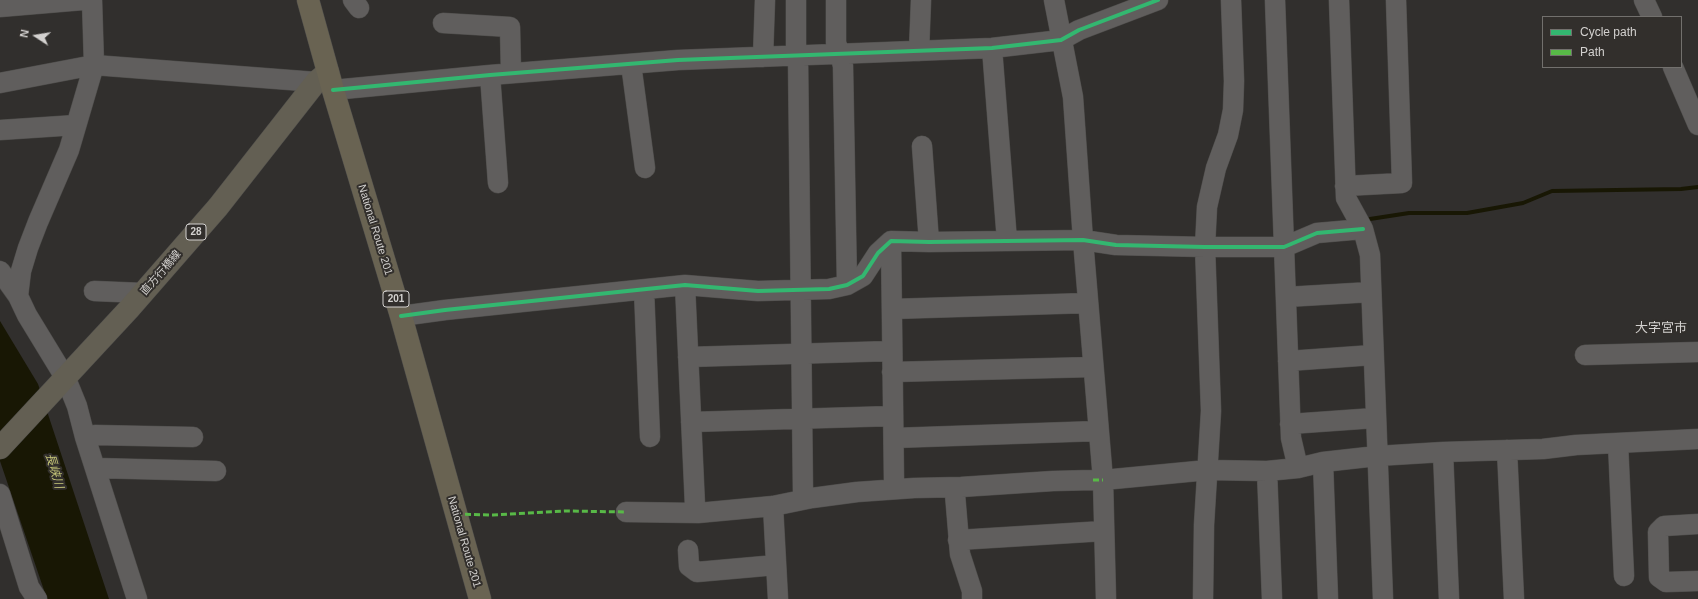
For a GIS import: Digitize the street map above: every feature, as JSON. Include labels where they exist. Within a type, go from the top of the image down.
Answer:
[{"type":"highway","name":"National Route 201","points":[[308,0],[326,81],[401,316],[480,599]]},
{"type":"main road","name":"直方行橋線","points":[[0,448],[62,383],[143,293],[326,81]]},
{"type":"street","points":[[0,7],[83,0]]},
{"type":"street","points":[[18,296],[21,271],[28,248],[68,150],[94,65],[92,0]]},
{"type":"street","points":[[762,57],[765,0]]},
{"type":"street","points":[[796,0],[802,291],[801,418],[803,494]]},
{"type":"street","points":[[836,0],[836,43],[842,66],[848,285]]},
{"type":"street","points":[[919,51],[920,0]]},
{"type":"street","points":[[1054,0],[1073,97],[1082,240],[1098,431],[1098,480],[1104,530],[1106,599]]},
{"type":"street","points":[[0,83],[94,65],[326,81],[490,75],[678,60],[992,48],[1061,40],[1112,8],[1158,0]]},
{"type":"street","points":[[1203,599],[1204,525],[1211,411],[1205,247],[1207,207],[1216,168],[1228,135],[1233,110],[1234,81],[1231,0]]},
{"type":"street","points":[[1275,0],[1290,424],[1291,438],[1298,468]]},
{"type":"street","points":[[1339,0],[1346,198],[1363,229],[1370,255],[1383,599]]},
{"type":"street","points":[[1345,186],[1402,183],[1396,0]]},
{"type":"street","points":[[1644,0],[1652,16]]},
{"type":"street","points":[[443,23],[510,27],[511,73]]},
{"type":"street","points":[[992,48],[1007,241]]},
{"type":"street","points":[[625,64],[627,123]]},
{"type":"street","points":[[625,64],[645,168]]},
{"type":"street","points":[[1673,68],[1698,125]]},
{"type":"street","points":[[490,75],[498,183]]},
{"type":"street","points":[[0,130],[76,125]]},
{"type":"street","points":[[922,146],[929,242]]},
{"type":"street","points":[[401,316],[685,285],[758,291],[802,291],[829,289],[848,285],[863,276],[878,253],[891,241],[1082,240],[1116,245],[1205,247],[1284,246],[1317,233],[1363,229]]},
{"type":"street","points":[[891,241],[894,482]]},
{"type":"street","points":[[0,271],[18,296],[62,383],[76,406],[84,437],[137,599]]},
{"type":"street","points":[[685,285],[696,506]]},
{"type":"street","points":[[644,290],[650,437]]},
{"type":"street","points":[[94,291],[143,293]]},
{"type":"street","points":[[1286,297],[1371,292]]},
{"type":"street","points":[[892,309],[1088,303]]},
{"type":"street","points":[[688,357],[892,351]]},
{"type":"street","points":[[1585,355],[1698,352]]},
{"type":"street","points":[[1288,361],[1374,355]]},
{"type":"street","points":[[892,372],[1093,367]]},
{"type":"street","points":[[691,422],[893,416]]},
{"type":"street","points":[[1290,424],[1375,418]]},
{"type":"street","points":[[894,438],[1098,431]]},
{"type":"street","points":[[84,437],[95,435],[193,437]]},
{"type":"street","points":[[626,512],[698,513],[773,506],[812,498],[857,492],[1053,481],[1098,480],[1208,470],[1266,471],[1298,468],[1323,462],[1377,456],[1698,439]]},
{"type":"street","points":[[1618,443],[1624,576]]},
{"type":"street","points":[[1508,450],[1514,599]]},
{"type":"street","points":[[1443,452],[1449,599]]},
{"type":"street","points":[[1323,462],[1328,599]]},
{"type":"street","points":[[95,468],[216,471]]},
{"type":"street","points":[[1266,471],[1272,599]]},
{"type":"street","points":[[0,494],[29,587],[37,599]]},
{"type":"street","points":[[955,494],[960,554],[972,591],[972,599]]},
{"type":"street","points":[[773,506],[778,599]]},
{"type":"street","points":[[1698,524],[1664,526],[1658,532],[1659,577],[1666,582],[1698,581]]},
{"type":"street","points":[[958,540],[1104,530]]},
{"type":"street","points":[[688,550],[689,566],[697,572],[776,565]]},
{"type":"water","name":"長峡川","points":[[0,321],[38,384],[109,599],[47,599],[0,461]]},
{"type":"waterway","points":[[1370,219],[1409,213],[1467,213],[1523,203],[1552,191],[1681,189],[1698,187]]},
{"type":"marked path","points":[[1093,480],[1103,480]]},
{"type":"marked path","points":[[456,514],[493,515],[566,511],[626,512]]},
{"type":"cycle path","points":[[333,90],[490,75],[678,60],[992,48],[1061,40],[1079,30],[1158,0]]},
{"type":"cycle path","points":[[401,316],[685,285],[758,291],[829,289],[847,285],[863,276],[878,253],[891,241],[1083,240],[1116,245],[1284,247],[1317,233],[1363,229]]},
{"type":"district","name":"大字宮市","points":[[1661,328]]}]
